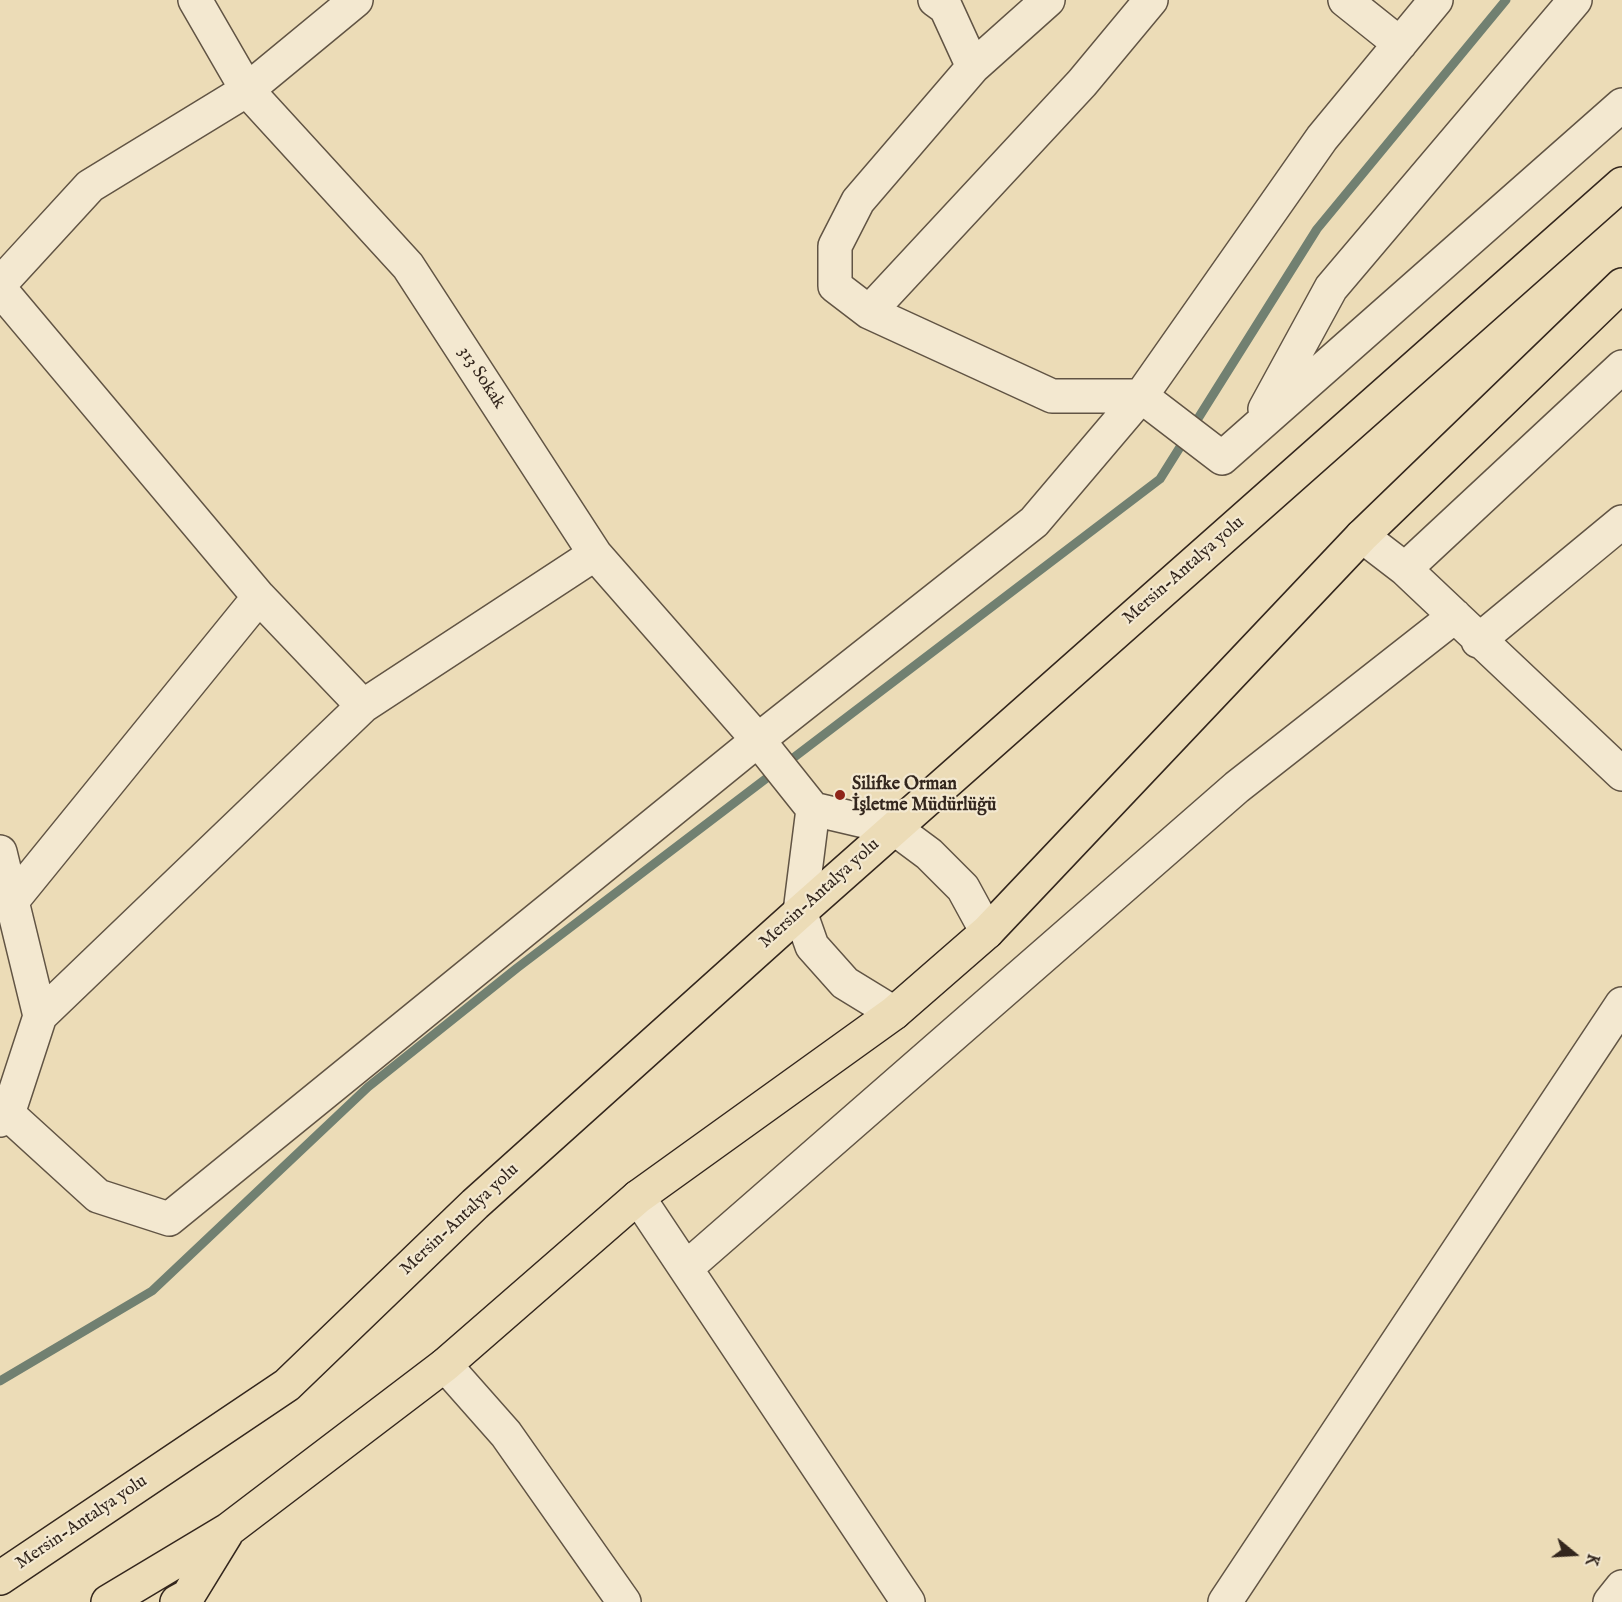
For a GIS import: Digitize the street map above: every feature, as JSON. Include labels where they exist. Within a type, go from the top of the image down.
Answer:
[{"type":"highway","name":"Mersin-Antalya yolu","points":[[0,1578],[287,1385],[475,1204],[894,828],[1622,184]]},
{"type":"highway","points":[[108,1602],[228,1530],[445,1365],[638,1197],[894,1012],[987,932],[1362,536],[1622,285]]},
{"type":"highway","points":[[177,1602],[188,1596],[228,1530]]},
{"type":"street","name":"313 Sokak","points":[[195,0],[247,90],[408,266],[595,554],[764,747],[805,799]]},
{"type":"street","points":[[356,0],[247,90],[90,186],[0,286],[259,597],[363,706]]},
{"type":"street","points":[[935,0],[946,8],[973,67]]},
{"type":"street","points":[[1048,0],[973,67],[858,201],[836,246],[835,286],[869,312],[1052,396],[1141,396],[1222,458],[1622,105]]},
{"type":"street","points":[[869,312],[1082,83],[1151,0]]},
{"type":"street","points":[[1345,0],[1400,44]]},
{"type":"street","points":[[595,554],[363,706],[40,1016],[4,1117],[98,1196],[169,1220],[764,747],[1034,522],[1141,396],[1322,138],[1437,0]]},
{"type":"street","points":[[1255,429],[1331,288],[1575,0]]},
{"type":"street","points":[[1405,569],[1622,366]]},
{"type":"street","points":[[1478,641],[1622,522]]},
{"type":"street","points":[[1362,536],[1405,569],[1478,641],[1622,774]]},
{"type":"street","points":[[12,901],[259,597]]},
{"type":"street","points":[[686,1268],[1237,787],[1455,616]]},
{"type":"street","points":[[894,1012],[845,983],[812,946],[800,912],[805,799],[894,828],[930,854],[963,888],[987,932]]},
{"type":"street","points":[[0,852],[40,1016]]},
{"type":"street","points":[[1225,1602],[1622,1004]]},
{"type":"street","points":[[638,1197],[908,1602]]},
{"type":"street","points":[[445,1365],[506,1434],[624,1602]]},
{"type":"street","points":[[1610,1602],[1622,1587]]},
{"type":"waterway","points":[[0,1381],[152,1291],[368,1087],[517,968],[1160,479],[1317,229],[1506,0]]},
{"type":"place","name":"Silifke Orman İşletme Müdürlüğü","points":[[840,795]]}]
